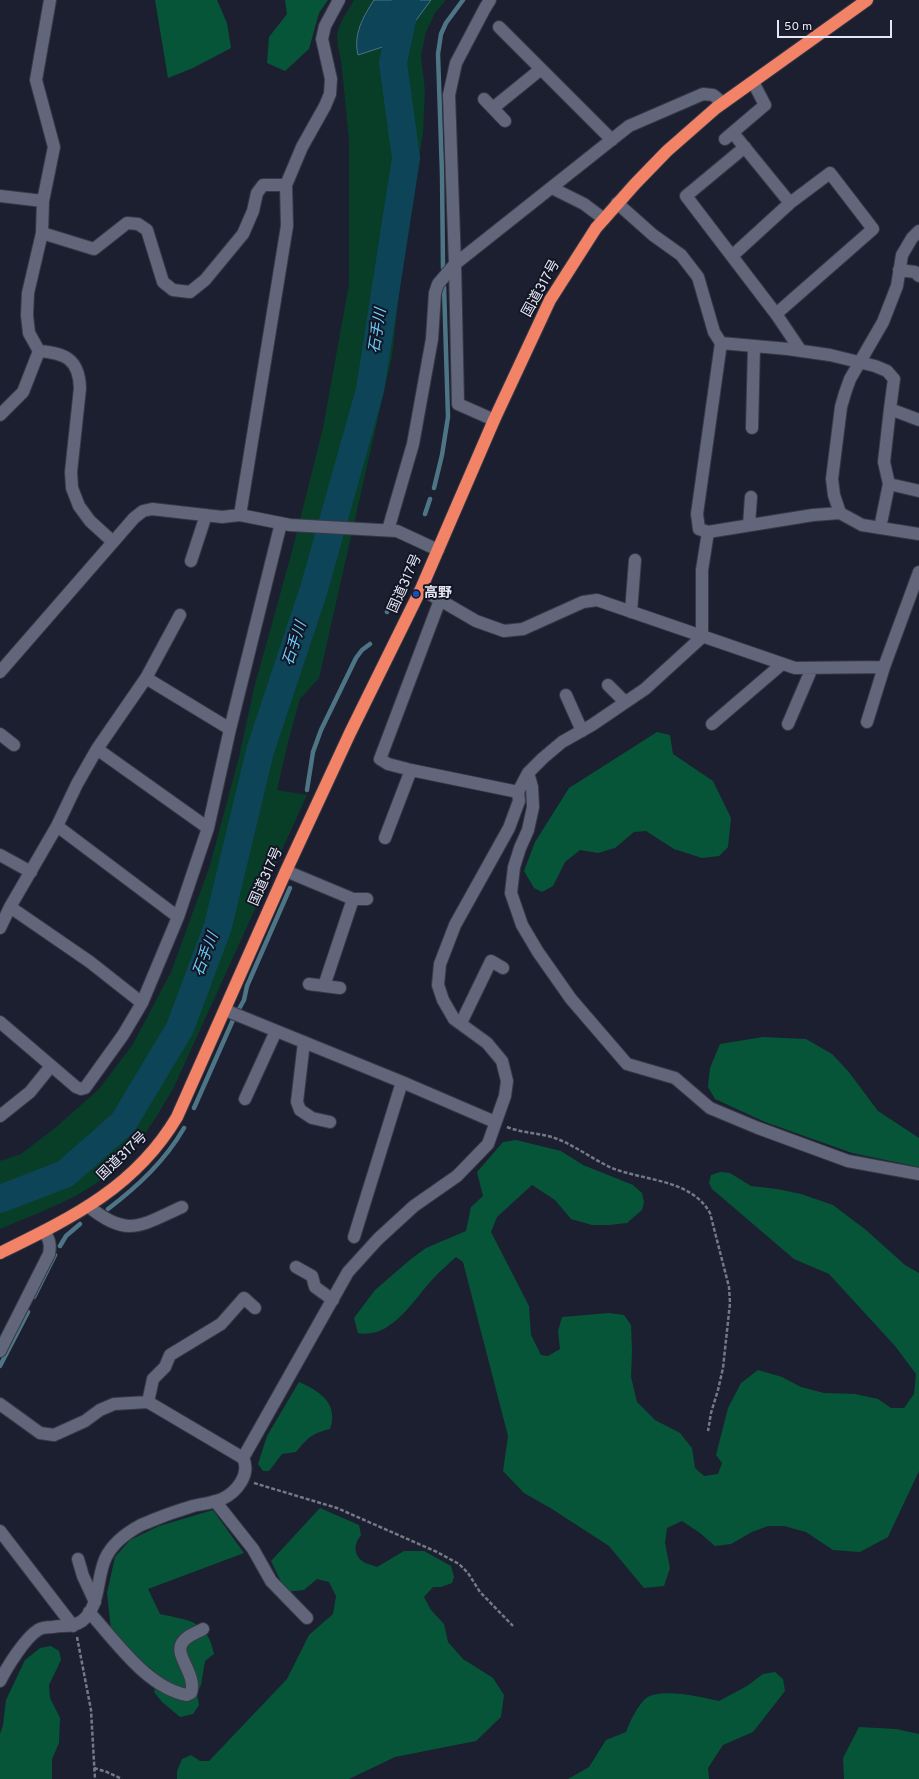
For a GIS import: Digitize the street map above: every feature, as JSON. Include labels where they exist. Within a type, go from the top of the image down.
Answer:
[{"type":"highway","name":"国道317号","points":[[0,1253],[44,1231],[88,1206],[131,1175],[164,1139],[187,1096],[286,871],[350,733],[421,589],[494,420],[550,300],[596,228],[667,151],[723,103],[868,0]]},
{"type":"street","points":[[39,351],[29,333],[27,315],[28,293],[42,233],[43,200],[54,146],[36,80],[50,0]]},
{"type":"street","points":[[240,515],[287,226],[286,185],[302,147],[330,94],[331,79],[322,39],[325,26],[339,0]]},
{"type":"street","points":[[490,0],[456,63],[448,95],[455,264],[458,404],[494,420]]},
{"type":"street","points":[[499,27],[612,140]]},
{"type":"street","points":[[493,108],[541,69]]},
{"type":"street","points":[[753,82],[765,106],[729,136],[744,147],[790,203]]},
{"type":"street","points":[[388,530],[413,444],[432,339],[435,293],[438,284],[455,264],[629,126],[703,94],[713,95],[723,103]]},
{"type":"street","points":[[484,99],[505,121]]},
{"type":"street","points":[[744,147],[686,196],[776,314],[801,350]]},
{"type":"street","points":[[732,256],[790,203],[830,173],[873,229],[776,314]]},
{"type":"street","points":[[42,233],[94,249],[127,223],[138,224],[146,230],[163,282],[173,290],[190,292],[205,280],[244,234],[253,211],[257,193],[263,185],[286,185]]},
{"type":"street","points":[[552,188],[584,204],[604,219]]},
{"type":"street","points":[[0,196],[43,200]]},
{"type":"street","points":[[617,204],[653,235],[681,255],[698,277],[714,332],[721,343],[697,514],[699,529],[708,532],[813,515],[840,513],[862,525],[919,534]]},
{"type":"street","points":[[840,513],[834,495],[832,479],[841,407],[850,379],[883,322],[897,286],[902,255],[912,238],[919,231]]},
{"type":"street","points":[[899,270],[915,272],[919,276]]},
{"type":"street","points":[[721,343],[801,350],[830,355],[887,371],[894,379],[884,462],[889,484],[880,528]]},
{"type":"street","points":[[752,428],[754,346]]},
{"type":"street","points":[[0,415],[23,392],[39,351]]},
{"type":"street","points":[[39,351],[54,352],[64,355],[74,365],[79,375],[80,388],[71,472],[72,488],[79,506],[90,521],[113,542]]},
{"type":"street","points":[[890,409],[919,420]]},
{"type":"street","points":[[889,484],[919,491]]},
{"type":"street","points":[[749,525],[751,497]]},
{"type":"street","points":[[0,672],[134,518],[143,511],[164,509],[222,517],[240,515],[286,524],[397,531],[438,550]]},
{"type":"street","points":[[191,561],[206,515]]},
{"type":"street","points":[[0,1022],[76,1087],[81,1089],[85,1088],[124,1035],[142,1003],[178,917],[208,828],[230,729],[286,524]]},
{"type":"street","points":[[243,1458],[348,1272],[378,1239],[414,1206],[457,1176],[488,1144],[505,1096],[507,1081],[502,1061],[487,1043],[454,1018],[442,1000],[438,985],[440,964],[455,925],[509,828],[519,801],[518,792],[528,773],[562,742],[582,731],[645,688],[702,637],[702,570],[708,532]]},
{"type":"street","points":[[631,612],[635,560]]},
{"type":"street","points":[[867,722],[884,667],[919,572]]},
{"type":"street","points":[[421,589],[476,621],[504,631],[522,629],[583,602],[597,600],[795,668],[884,667]]},
{"type":"street","points":[[440,600],[380,759],[388,764],[411,770],[518,792]]},
{"type":"street","points":[[0,928],[10,907],[57,826],[77,784],[97,749],[146,678],[180,615]]},
{"type":"street","points":[[712,724],[782,664]]},
{"type":"street","points":[[788,724],[812,668]]},
{"type":"street","points":[[146,678],[230,729]]},
{"type":"street","points":[[608,684],[625,702]]},
{"type":"street","points":[[566,695],[582,731]]},
{"type":"street","points":[[0,734],[14,745]]},
{"type":"street","points":[[97,749],[208,828]]},
{"type":"street","points":[[385,838],[411,770]]},
{"type":"street","points":[[528,773],[532,787],[532,807],[528,830],[514,867],[511,893],[513,900],[522,925],[538,952],[571,999],[626,1064],[675,1078],[710,1108],[758,1128],[848,1161],[919,1174]]},
{"type":"street","points":[[57,826],[178,917]]},
{"type":"street","points":[[0,854],[31,872]]},
{"type":"street","points":[[286,871],[353,899],[367,899]]},
{"type":"street","points":[[324,986],[353,899]]},
{"type":"street","points":[[10,907],[90,962],[142,1003]]},
{"type":"street","points":[[461,1023],[491,961],[503,968]]},
{"type":"street","points":[[309,984],[340,988]]},
{"type":"street","points":[[225,1010],[496,1122]]},
{"type":"street","points":[[245,1099],[276,1030]]},
{"type":"street","points":[[304,1042],[297,1102],[300,1110],[312,1118],[330,1122]]},
{"type":"street","points":[[0,1116],[30,1092],[51,1066]]},
{"type":"street","points":[[354,1237],[402,1082]]},
{"type":"street","points":[[88,1206],[102,1218],[123,1226],[138,1227],[182,1207]]},
{"type":"street","points":[[0,1351],[49,1254],[51,1247],[50,1241],[44,1231]]},
{"type":"street","points":[[296,1267],[312,1276],[315,1287],[333,1300]]},
{"type":"street","points":[[148,1402],[153,1379],[165,1367],[170,1355],[222,1324],[244,1298],[255,1308]]},
{"type":"street","points":[[0,1404],[40,1433],[54,1435],[86,1421],[100,1410],[114,1404],[148,1402],[243,1458],[246,1465],[244,1479],[235,1490],[224,1498],[192,1506],[142,1525],[122,1537],[106,1557],[92,1607],[82,1620],[73,1626],[54,1626],[38,1630],[21,1648],[0,1681]]},
{"type":"street","points":[[215,1501],[253,1549],[271,1581],[306,1618]]},
{"type":"street","points":[[0,1531],[73,1626]]},
{"type":"street","points":[[78,1559],[92,1607],[137,1665],[150,1677],[174,1692],[186,1695],[191,1693],[193,1681],[181,1655],[180,1649],[182,1642],[189,1636],[203,1630]]},
{"type":"path","points":[[496,1122],[513,1129],[560,1140],[614,1168],[684,1190],[697,1196],[705,1203],[710,1212],[729,1286],[730,1302],[723,1368],[711,1413],[708,1431]]},
{"type":"path","points":[[244,1479],[337,1508],[437,1552],[459,1564],[468,1573],[480,1592],[513,1626]]},
{"type":"path","points":[[73,1626],[79,1642],[92,1710],[95,1779]]},
{"type":"path","points":[[94,1768],[122,1779]]},
{"type":"green space","points":[[155,0],[217,0],[227,23],[231,48],[193,68],[168,78]]},
{"type":"green space","points":[[285,0],[328,0],[319,13],[309,49],[285,71],[267,63],[269,37],[287,14]]},
{"type":"green space","points":[[354,0],[374,0],[360,26],[357,40],[358,55],[407,39],[414,23],[431,0],[446,0],[435,13],[426,32],[421,55],[425,91],[423,133],[402,267],[392,356],[319,678],[300,699],[277,790],[307,795],[174,1087],[144,1135],[117,1167],[94,1185],[55,1206],[0,1229],[0,1161],[21,1154],[55,1128],[99,1089],[133,1044],[171,972],[210,865],[239,757],[254,688],[291,555],[323,428],[349,284],[349,139],[337,33],[342,20]]},
{"type":"green space","points":[[657,732],[670,735],[673,754],[713,781],[731,818],[728,847],[719,856],[702,858],[674,849],[646,831],[634,832],[615,848],[598,853],[580,850],[565,862],[553,886],[542,892],[534,888],[524,871],[535,842],[569,788]]},
{"type":"green space","points":[[763,1037],[806,1039],[832,1054],[848,1071],[878,1111],[919,1138],[919,1167],[852,1153],[765,1122],[715,1099],[708,1087],[710,1068],[720,1044]]},
{"type":"green space","points":[[516,1140],[561,1151],[583,1165],[633,1185],[642,1193],[644,1202],[642,1210],[627,1223],[592,1225],[571,1219],[555,1200],[532,1185],[497,1217],[491,1232],[529,1306],[531,1335],[541,1355],[548,1356],[560,1349],[558,1331],[562,1317],[609,1313],[624,1315],[631,1325],[631,1377],[637,1402],[655,1420],[680,1433],[692,1448],[695,1468],[704,1476],[718,1474],[722,1463],[716,1455],[728,1408],[741,1383],[758,1370],[782,1377],[801,1387],[824,1393],[855,1394],[878,1399],[891,1408],[904,1408],[914,1394],[916,1374],[895,1346],[829,1274],[794,1259],[712,1189],[709,1183],[711,1175],[720,1172],[730,1173],[751,1186],[801,1194],[833,1205],[866,1230],[905,1265],[919,1273],[919,1471],[888,1537],[860,1552],[833,1550],[806,1532],[784,1526],[768,1526],[752,1532],[731,1544],[715,1546],[700,1533],[682,1521],[667,1528],[665,1543],[670,1568],[664,1586],[644,1588],[609,1546],[552,1509],[524,1493],[503,1471],[508,1436],[463,1262],[456,1257],[431,1281],[400,1317],[391,1325],[370,1333],[358,1333],[354,1318],[375,1290],[426,1248],[466,1231],[471,1207],[483,1196],[477,1172],[503,1142]]},
{"type":"green space","points":[[299,1382],[320,1394],[330,1406],[332,1420],[330,1429],[319,1432],[311,1437],[296,1452],[282,1454],[269,1471],[263,1471],[258,1464],[267,1436]]},
{"type":"green space","points":[[320,1508],[359,1525],[361,1535],[357,1541],[356,1552],[359,1558],[365,1563],[377,1567],[404,1551],[424,1551],[451,1566],[454,1577],[452,1583],[441,1587],[433,1587],[424,1597],[431,1610],[444,1624],[448,1642],[463,1659],[493,1678],[504,1695],[501,1717],[476,1741],[395,1757],[349,1779],[177,1779],[177,1771],[182,1759],[191,1755],[200,1761],[209,1761],[287,1679],[309,1635],[333,1614],[336,1596],[329,1582],[317,1579],[304,1590],[286,1592],[271,1561]]},
{"type":"green space","points":[[213,1510],[244,1553],[148,1589],[160,1614],[181,1618],[202,1628],[207,1634],[214,1654],[205,1661],[201,1685],[197,1694],[199,1705],[193,1714],[180,1717],[162,1702],[154,1692],[156,1682],[154,1671],[132,1654],[111,1629],[107,1593],[115,1557],[130,1540],[159,1526]]},
{"type":"green space","points":[[51,1646],[59,1651],[61,1660],[49,1685],[50,1698],[60,1718],[59,1743],[52,1759],[52,1779],[0,1779],[0,1734],[3,1725],[6,1700],[25,1660],[40,1648]]},
{"type":"green space","points":[[775,1672],[783,1679],[785,1691],[753,1732],[723,1745],[708,1768],[709,1779],[568,1779],[589,1767],[606,1740],[626,1732],[639,1706],[645,1699],[652,1695],[670,1693],[702,1697],[719,1701],[747,1686],[763,1674]]},
{"type":"green space","points":[[859,1727],[896,1729],[919,1734],[919,1779],[844,1779],[843,1758]]},
{"type":"water","points":[[374,0],[431,0],[414,23],[407,39],[358,55],[357,40],[360,26]]},
{"type":"waterway","name":"石手川","points":[[0,1199],[65,1174],[123,1123],[180,1028],[218,926],[260,751],[314,589],[370,390],[406,158],[393,63],[406,0]]},
{"type":"waterway","points":[[443,268],[438,54],[441,34],[446,23],[463,0]]},
{"type":"waterway","points":[[434,488],[442,455],[448,417],[444,286]]},
{"type":"waterway","points":[[425,514],[430,499]]},
{"type":"waterway","points":[[387,612],[406,570]]},
{"type":"waterway","points":[[307,790],[313,752],[321,730],[356,658],[362,650],[370,644]]},
{"type":"waterway","points":[[239,1009],[244,1000],[247,986],[290,888]]},
{"type":"waterway","points":[[194,1108],[233,1020]]},
{"type":"waterway","points":[[108,1209],[140,1182],[160,1162],[177,1140],[184,1128]]},
{"type":"waterway","points":[[60,1246],[66,1236],[80,1224]]},
{"type":"waterway","points":[[34,1297],[55,1255]]},
{"type":"waterway","points":[[0,1366],[28,1312]]},
{"type":"place","name":"高野","points":[[416,594]]}]
